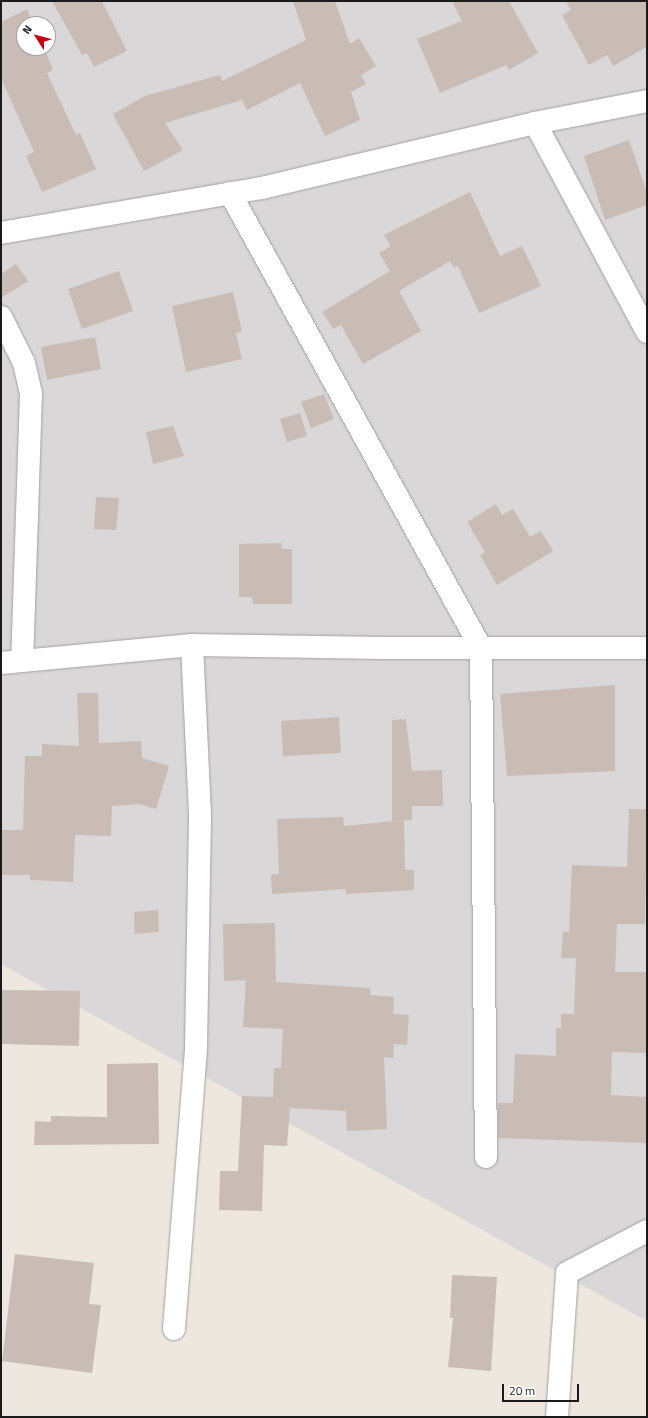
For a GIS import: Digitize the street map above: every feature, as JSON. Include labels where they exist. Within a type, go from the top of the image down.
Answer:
[{"type":"street","points":[[1,233],[262,188],[535,123],[647,102]]},
{"type":"street","points":[[535,123],[647,332]]},
{"type":"street","points":[[230,193],[481,648],[486,1157]]},
{"type":"street","points":[[1,317],[24,363],[31,394],[22,660]]},
{"type":"street","points":[[174,1329],[196,1040],[200,814],[192,645]]},
{"type":"street","points":[[1,663],[192,645],[647,648]]},
{"type":"street","points":[[557,1417],[561,1382],[566,1273],[647,1231]]},
{"type":"shaded area","points":[[1,1],[647,1],[647,1321],[1,964]]},
{"type":"building","points":[[52,1],[102,1],[127,51],[94,67],[87,53],[82,55]]},
{"type":"building","points":[[293,1],[335,1],[350,44],[359,38],[376,66],[361,75],[366,84],[351,92],[360,120],[325,136],[300,83],[247,110],[242,100],[165,123],[183,150],[144,171],[113,114],[145,96],[220,75],[222,81],[306,40]]},
{"type":"building","points":[[452,1],[509,1],[538,53],[509,70],[506,65],[440,93],[417,39],[462,21]]},
{"type":"building","points":[[566,1],[647,1],[647,47],[613,66],[607,55],[589,65],[562,15],[571,10]]},
{"type":"building","points":[[27,9],[30,16],[16,16],[16,56],[47,56],[53,70],[47,73],[76,135],[80,133],[96,169],[42,192],[26,156],[34,152],[1,78],[1,22]]},
{"type":"building","points":[[629,140],[647,193],[647,205],[605,220],[584,156]]},
{"type":"building","points":[[470,192],[500,256],[522,246],[541,286],[479,313],[458,266],[454,268],[450,261],[399,291],[421,331],[363,364],[341,325],[333,329],[322,312],[390,271],[379,253],[391,246],[384,235]]},
{"type":"building","points":[[16,264],[28,281],[1,298],[1,274]]},
{"type":"building","points":[[119,271],[133,311],[82,329],[68,289]]},
{"type":"building","points":[[233,292],[242,332],[236,333],[242,359],[186,372],[172,306]]},
{"type":"building","points":[[95,337],[101,369],[47,380],[41,347]]},
{"type":"building","points":[[324,394],[334,419],[311,428],[301,402]]},
{"type":"building","points":[[300,413],[307,436],[287,442],[280,419]]},
{"type":"building","points":[[173,426],[184,456],[153,464],[146,432]]},
{"type":"building","points":[[96,497],[119,498],[116,530],[94,529]]},
{"type":"building","points":[[496,504],[502,515],[513,509],[530,537],[541,531],[553,551],[497,585],[480,555],[485,552],[467,522]]},
{"type":"building","points":[[282,543],[281,549],[292,549],[292,604],[253,604],[252,597],[239,597],[239,544]]},
{"type":"building","points":[[615,685],[615,771],[507,776],[500,694]]},
{"type":"building","points":[[77,693],[98,693],[99,743],[141,741],[142,758],[169,766],[156,809],[139,804],[112,806],[111,836],[75,835],[73,882],[30,880],[30,875],[1,875],[1,830],[23,830],[25,756],[42,756],[42,744],[79,746]]},
{"type":"building","points":[[339,717],[341,753],[283,756],[281,721]]},
{"type":"building","points":[[406,719],[412,771],[442,770],[443,806],[412,806],[412,820],[392,821],[392,720]]},
{"type":"building","points":[[629,809],[647,809],[645,924],[617,924],[615,972],[647,972],[647,1053],[612,1052],[611,1095],[647,1097],[647,1143],[498,1138],[498,1103],[513,1103],[515,1054],[556,1056],[556,1028],[561,1028],[561,1014],[574,1014],[576,958],[561,958],[563,932],[569,932],[572,865],[627,867]]},
{"type":"building","points":[[343,817],[344,826],[404,820],[405,870],[414,870],[414,890],[346,894],[346,889],[272,894],[271,875],[279,874],[277,819]]},
{"type":"building","points":[[158,910],[159,932],[135,934],[134,912]]},
{"type":"building","points":[[275,923],[276,982],[370,988],[370,995],[394,997],[393,1014],[409,1015],[407,1045],[394,1044],[393,1058],[384,1057],[387,1129],[347,1131],[346,1111],[290,1108],[287,1146],[264,1145],[262,1211],[219,1210],[220,1171],[238,1171],[242,1096],[273,1097],[274,1068],[281,1068],[283,1029],[243,1027],[246,980],[224,981],[223,924]]},
{"type":"building","points":[[1,990],[80,991],[79,1046],[1,1044]]},
{"type":"building","points":[[158,1063],[159,1144],[34,1145],[35,1121],[51,1122],[51,1116],[107,1117],[107,1064]]},
{"type":"building","points":[[15,1254],[94,1263],[89,1304],[101,1305],[92,1373],[2,1361]]},
{"type":"building","points":[[452,1275],[497,1277],[491,1371],[448,1367],[453,1318],[450,1318]]}]
